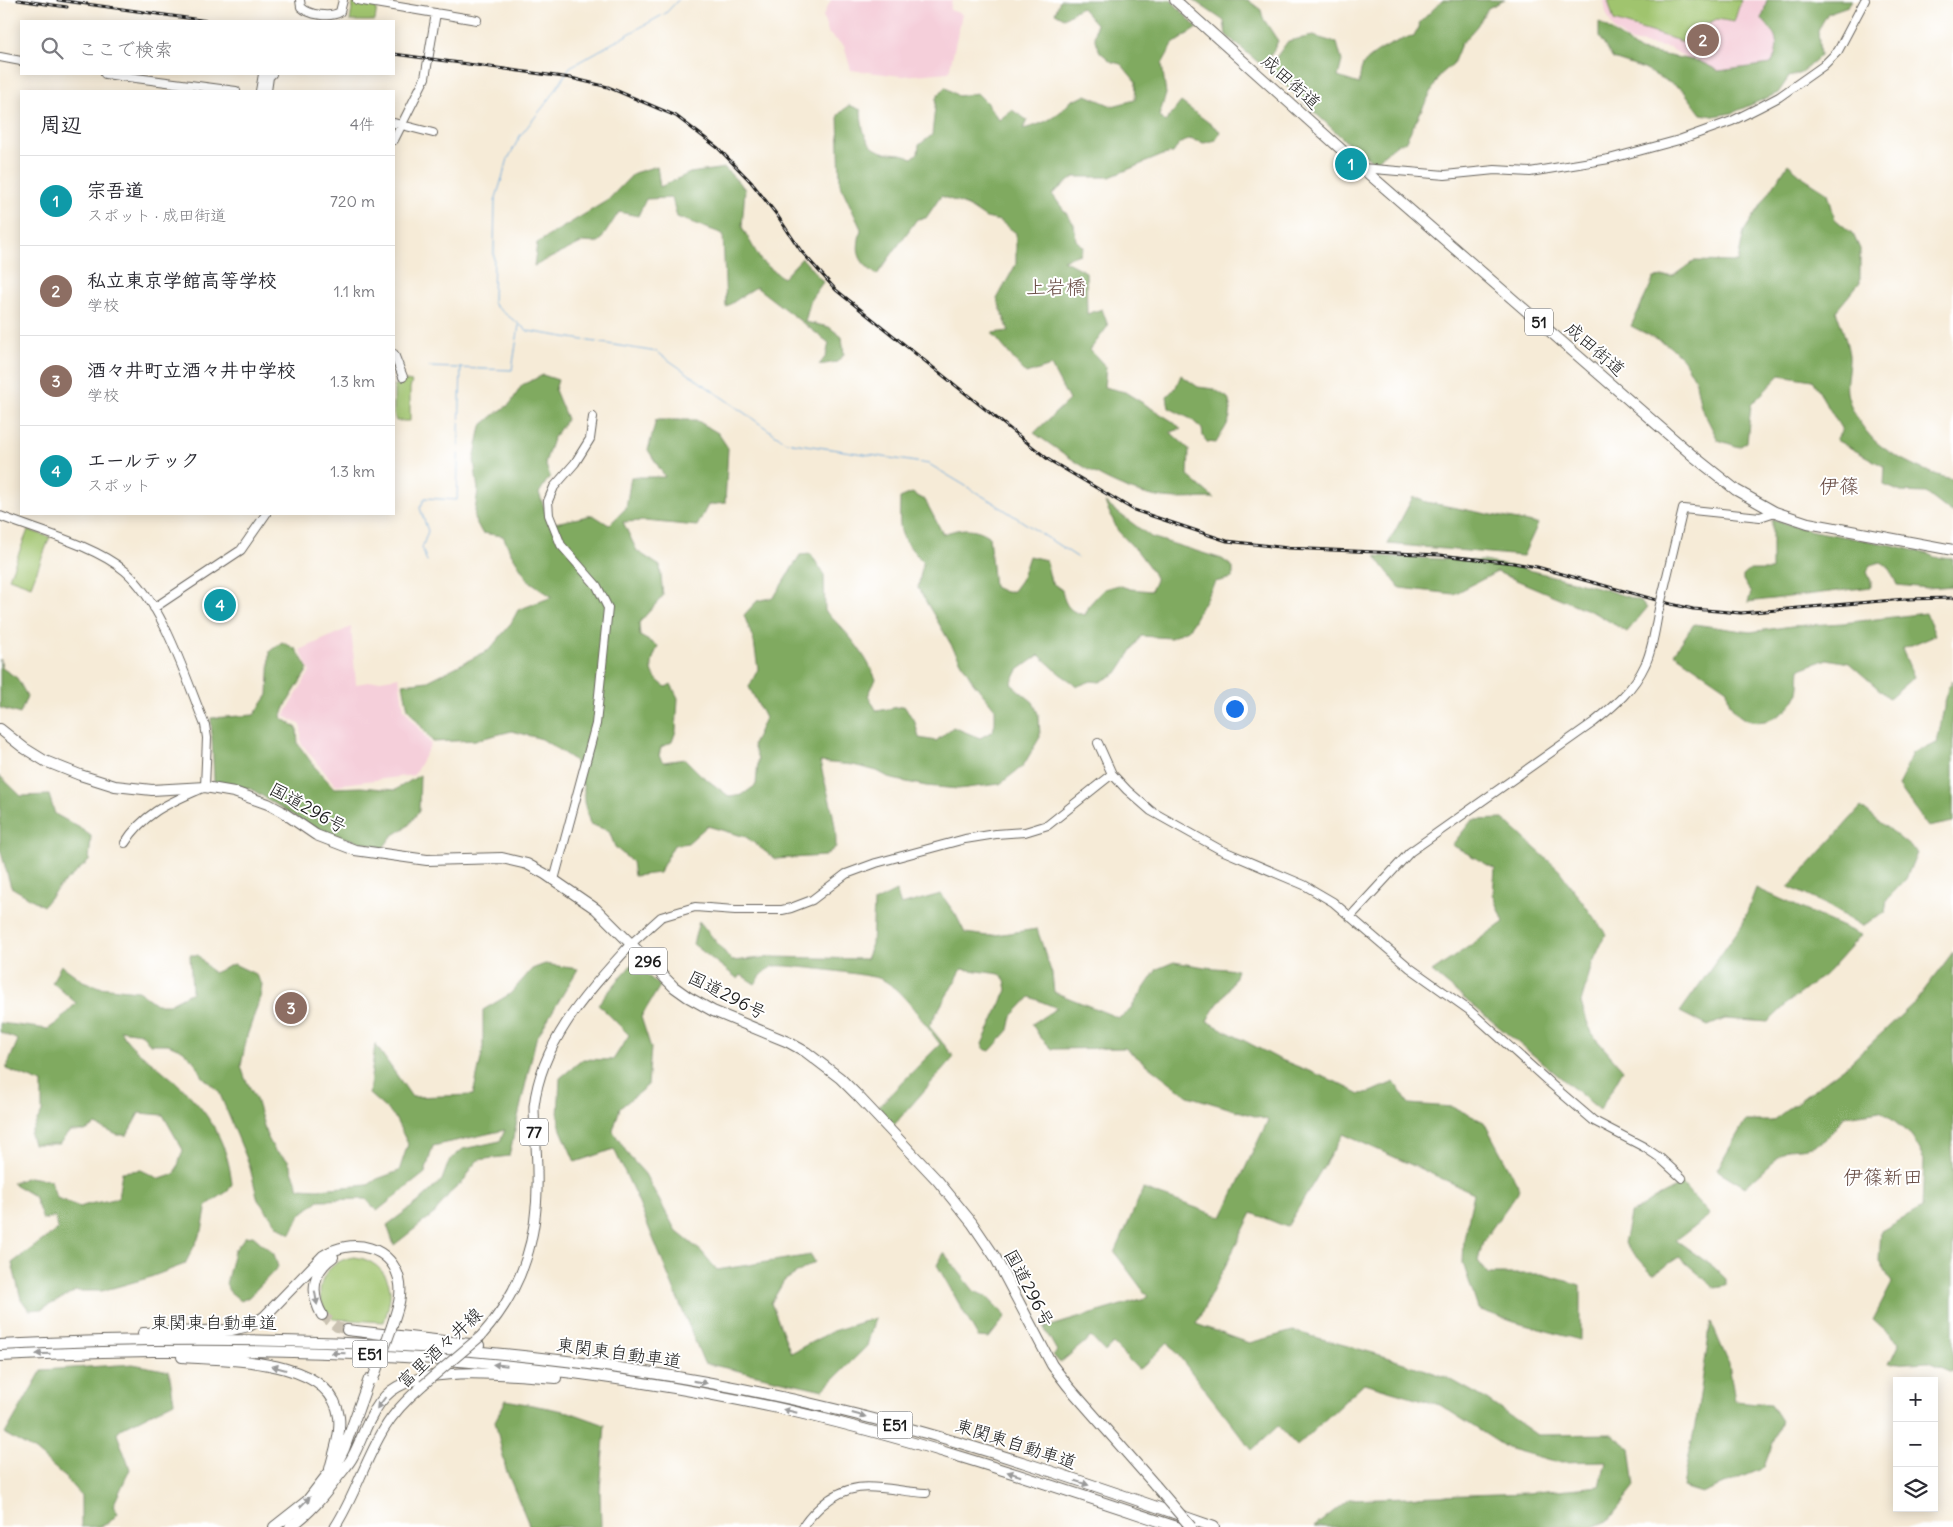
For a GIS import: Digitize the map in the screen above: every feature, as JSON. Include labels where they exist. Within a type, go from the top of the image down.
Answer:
[{"type":"highway","name":"成田街道","points":[[1176,0],[1362,168],[1704,465],[1736,490],[1775,512],[1808,523],[1953,550]]},
{"type":"highway","name":"国道296号","points":[[0,729],[24,748],[45,761],[63,770],[100,782],[152,790],[205,787],[234,792],[254,798],[281,811],[316,835],[355,850],[427,860],[502,858],[527,864],[554,880],[596,909],[674,987],[688,997],[714,1011],[788,1042],[806,1052],[840,1078],[856,1094],[943,1187],[972,1223],[995,1257],[1052,1365],[1068,1386],[1191,1527]]},
{"type":"highway","points":[[0,1344],[116,1334],[240,1328],[258,1322],[318,1261],[334,1249],[358,1245],[377,1251],[392,1265],[400,1283],[400,1298],[371,1379],[338,1461],[307,1501],[274,1527]]},
{"type":"highway","points":[[322,1315],[316,1302],[314,1289],[317,1274],[332,1258],[356,1251],[367,1253],[379,1260],[388,1269],[393,1281],[395,1294],[389,1327]]},
{"type":"highway","points":[[347,1330],[446,1340],[517,1350],[566,1361]]},
{"type":"highway","name":"東関東自動車道","points":[[0,1344],[141,1340],[314,1340],[424,1346],[566,1361],[653,1373],[843,1411],[923,1432],[1214,1527]]},
{"type":"highway","name":"東関東自動車道","points":[[0,1356],[225,1351],[368,1354],[515,1367],[652,1385],[771,1407],[910,1441],[1177,1527]]},
{"type":"highway","points":[[86,1353],[163,1355],[239,1361],[278,1367],[306,1376],[323,1387],[334,1400],[337,1408],[339,1432],[330,1469]]},
{"type":"highway","points":[[290,1527],[318,1504],[353,1457],[369,1421],[383,1400],[392,1391],[410,1381],[442,1375],[473,1374],[652,1385]]},
{"type":"highway","points":[[338,1476],[343,1461],[353,1443],[371,1379]]},
{"type":"main road","name":"富里酒々井線","points":[[335,1527],[344,1513],[384,1429],[400,1407],[480,1336],[492,1323],[515,1286],[526,1262],[533,1236],[537,1195],[534,1106],[546,1058],[559,1032],[589,990],[632,943]]},
{"type":"street","points":[[300,0],[301,7],[308,12],[334,15],[341,11],[342,0]]},
{"type":"street","points":[[357,0],[477,20]]},
{"type":"street","points":[[1362,168],[1445,175],[1495,170],[1530,172],[1609,159],[1679,140],[1732,121],[1760,108],[1780,97],[1823,66],[1838,51],[1865,0]]},
{"type":"street","points":[[395,138],[426,78],[436,13]]},
{"type":"street","points":[[0,57],[20,61]]},
{"type":"street","points":[[111,75],[185,88],[219,90]]},
{"type":"street","points":[[260,90],[263,75]]},
{"type":"street","points":[[267,90],[271,75]]},
{"type":"street","points":[[395,123],[433,133]]},
{"type":"street","points":[[395,357],[403,377]]},
{"type":"street","points":[[554,880],[596,724],[608,613],[605,600],[597,586],[561,545],[549,515],[548,501],[554,487],[575,463],[590,439],[593,417]]},
{"type":"street","points":[[1350,916],[1410,852],[1594,722],[1617,704],[1635,684],[1646,664],[1683,509],[1760,517],[1775,512]]},
{"type":"street","points":[[154,608],[241,550],[265,515]]},
{"type":"street","points":[[0,516],[92,551],[125,571],[154,608],[173,647],[205,725],[207,738],[205,787],[155,810],[138,825],[125,843]]},
{"type":"street","points":[[1098,743],[1112,774],[1151,811],[1219,849],[1310,888],[1333,902],[1410,968],[1469,1010],[1594,1121],[1644,1147],[1660,1158],[1682,1178]]},
{"type":"street","points":[[632,943],[662,917],[694,908],[782,910],[791,908],[812,900],[846,874],[876,863],[966,839],[1025,832],[1041,828],[1048,825],[1112,774]]},
{"type":"street","points":[[803,1527],[807,1518],[828,1500],[848,1489],[879,1487],[926,1493]]},
{"type":"shaded area","points":[[831,0],[952,0],[950,10],[962,14],[949,72],[902,76],[851,70],[844,46],[828,33],[823,16]]},
{"type":"shaded area","points":[[1604,0],[1767,0],[1762,19],[1776,39],[1778,50],[1771,64],[1747,67],[1707,80],[1683,56],[1670,48],[1631,42],[1614,30],[1606,13]]},
{"type":"shaded area","points":[[351,627],[356,684],[399,677],[404,709],[431,744],[414,775],[335,785],[301,743],[301,725],[284,716],[310,671],[300,650]]},
{"type":"green space","points":[[1060,0],[1171,0],[1197,28],[1173,44],[1162,64],[1166,94],[1159,116],[1165,122],[1181,102],[1220,131],[1216,140],[1204,143],[1189,139],[1179,144],[1173,153],[1163,155],[1110,177],[1074,177],[1052,194],[1074,224],[1076,240],[1083,247],[1080,254],[1063,260],[1086,272],[1087,314],[1102,309],[1108,326],[1090,350],[1106,367],[1104,387],[1125,392],[1172,421],[1181,429],[1170,432],[1189,449],[1188,476],[1214,498],[1164,498],[1128,489],[1095,473],[1034,433],[1069,400],[1051,366],[1026,374],[992,333],[1009,331],[997,299],[1016,264],[1016,233],[1000,221],[986,218],[968,206],[941,196],[926,218],[917,219],[877,275],[865,265],[859,255],[858,244],[861,229],[840,184],[838,115],[849,105],[861,110],[862,125],[870,144],[881,151],[903,154],[912,158],[918,153],[919,145],[932,135],[936,98],[945,87],[958,96],[977,93],[999,120],[1012,110],[1027,120],[1023,129],[1050,119],[1072,100],[1086,95],[1112,106],[1135,100],[1136,82],[1121,64],[1112,62],[1100,52],[1095,40],[1096,24],[1081,7],[1064,18],[1055,13]]},
{"type":"green space","points":[[1193,0],[1248,0],[1261,10],[1263,18],[1278,41],[1265,68],[1226,35],[1224,21]]},
{"type":"green space","points":[[1443,0],[1505,0],[1488,8],[1477,26],[1461,44],[1453,64],[1440,75],[1405,142],[1397,144],[1375,162],[1354,149],[1270,71],[1277,56],[1288,41],[1313,36],[1337,43],[1342,61],[1338,77],[1359,84],[1362,67],[1372,56],[1394,43],[1414,37],[1420,22]]},
{"type":"green space","points":[[1608,0],[1741,0],[1734,22],[1717,19],[1704,25],[1697,46],[1614,21]]},
{"type":"green space","points":[[1767,0],[1852,0],[1848,6],[1828,13],[1818,30],[1820,56],[1801,73],[1789,77],[1778,93],[1732,113],[1714,116],[1701,114],[1683,90],[1644,69],[1613,59],[1599,37],[1599,22],[1640,51],[1699,61],[1719,71],[1771,64],[1777,45],[1774,35],[1762,19]]},
{"type":"green space","points":[[353,3],[377,6],[375,20],[350,20]]},
{"type":"green space","points":[[1788,164],[1803,177],[1828,193],[1835,219],[1853,234],[1860,249],[1860,282],[1836,311],[1849,355],[1847,392],[1852,408],[1866,431],[1881,446],[1923,469],[1953,479],[1953,514],[1926,493],[1901,492],[1884,485],[1885,467],[1836,440],[1842,430],[1812,380],[1780,375],[1751,405],[1747,442],[1739,447],[1718,440],[1701,407],[1695,379],[1684,360],[1670,346],[1631,326],[1654,278],[1673,276],[1694,261],[1738,262],[1744,231]]},
{"type":"green space","points":[[657,166],[660,187],[690,173],[725,168],[745,189],[742,227],[761,261],[783,278],[802,258],[823,282],[811,299],[805,322],[829,327],[842,337],[844,354],[837,362],[819,365],[826,356],[829,343],[756,287],[726,307],[723,234],[677,217],[672,198],[646,199],[638,216],[619,212],[599,243],[583,242],[534,266],[537,243],[608,200],[634,173]]},
{"type":"green space","points":[[543,375],[558,380],[555,390],[567,419],[553,439],[545,463],[550,476],[539,493],[550,524],[593,515],[609,525],[626,508],[631,477],[665,477],[648,450],[656,420],[696,420],[718,433],[728,448],[725,503],[708,505],[697,526],[645,521],[623,522],[637,551],[660,566],[663,596],[639,623],[640,636],[658,646],[652,664],[653,673],[666,687],[671,684],[678,698],[676,731],[672,742],[661,747],[659,756],[663,762],[685,759],[701,775],[730,797],[742,795],[756,785],[758,760],[753,745],[765,718],[749,687],[758,669],[754,642],[744,615],[757,601],[774,597],[800,555],[811,554],[824,575],[825,611],[854,642],[866,659],[876,679],[868,696],[877,711],[904,706],[915,722],[919,738],[936,741],[953,727],[980,738],[993,731],[995,709],[973,682],[918,588],[923,562],[904,539],[900,527],[900,498],[912,493],[925,500],[943,534],[955,530],[972,529],[989,536],[994,587],[1005,592],[1013,591],[1021,580],[1029,556],[1046,560],[1051,582],[1062,590],[1071,610],[1085,615],[1090,604],[1104,589],[1118,585],[1130,589],[1151,591],[1156,580],[1138,552],[1118,531],[1105,503],[1151,537],[1222,559],[1233,567],[1233,578],[1215,582],[1189,629],[1171,638],[1141,636],[1117,673],[1100,682],[1091,681],[1078,686],[1060,674],[1039,655],[1018,670],[1011,684],[1033,702],[1039,716],[1040,737],[1023,766],[1000,784],[958,789],[926,786],[892,779],[877,771],[853,765],[820,762],[833,814],[836,836],[836,847],[825,856],[775,859],[746,837],[707,826],[688,843],[674,845],[659,873],[634,876],[632,862],[615,847],[609,831],[590,824],[584,802],[584,789],[574,760],[542,739],[512,731],[476,740],[433,742],[408,709],[403,684],[428,681],[489,650],[510,625],[518,610],[552,597],[528,580],[503,536],[482,533],[474,518],[478,490],[474,460],[481,426],[510,404],[522,385]]},
{"type":"green space","points":[[1181,375],[1198,387],[1214,389],[1228,398],[1230,417],[1216,443],[1207,442],[1203,436],[1202,429],[1191,419],[1169,408],[1167,396],[1176,387]]},
{"type":"green space","points":[[406,381],[412,382],[410,388],[410,421],[396,421],[395,386]]},
{"type":"green space","points":[[1413,497],[1426,502],[1538,524],[1523,556],[1388,544]]},
{"type":"green space","points":[[1772,520],[1813,531],[1892,545],[1934,557],[1953,559],[1953,586],[1927,588],[1897,585],[1889,567],[1881,562],[1871,565],[1867,572],[1871,581],[1871,587],[1748,602],[1751,593],[1743,580],[1743,576],[1750,570],[1772,570]]},
{"type":"green space","points":[[28,530],[50,537],[31,586],[9,578]]},
{"type":"green space","points":[[1375,556],[1483,561],[1520,568],[1597,587],[1641,601],[1647,608],[1627,632],[1597,614],[1497,572],[1454,594],[1400,588]]},
{"type":"green space","points":[[1926,613],[1935,635],[1902,649],[1914,677],[1889,698],[1849,663],[1827,659],[1800,669],[1798,693],[1792,704],[1784,712],[1766,721],[1747,720],[1739,715],[1728,699],[1727,689],[1674,653],[1694,624],[1750,632]]},
{"type":"green space","points":[[282,642],[296,649],[308,669],[287,703],[281,717],[297,728],[298,744],[314,766],[334,788],[361,787],[395,790],[420,775],[419,811],[408,826],[392,836],[383,848],[317,830],[251,789],[214,781],[211,718],[254,715],[268,695],[270,651]]},
{"type":"green space","points":[[0,659],[2,668],[17,678],[27,696],[20,714],[0,708]]},
{"type":"green space","points":[[1953,681],[1953,822],[1928,827],[1899,786],[1912,753],[1937,743],[1948,687]]},
{"type":"green space","points":[[0,776],[21,796],[49,795],[55,814],[91,836],[89,861],[58,888],[43,906],[11,887],[0,849]]},
{"type":"green space","points":[[1861,807],[1917,852],[1906,879],[1887,899],[1885,913],[1862,926],[1827,905],[1789,887]]},
{"type":"green space","points":[[1503,819],[1559,870],[1606,934],[1592,964],[1581,1003],[1591,1033],[1623,1070],[1600,1110],[1432,972],[1504,922],[1493,894],[1495,869],[1452,845],[1472,820]]},
{"type":"green space","points":[[1756,888],[1861,935],[1829,971],[1790,1001],[1768,1022],[1725,1019],[1708,1026],[1680,1012],[1742,925]]},
{"type":"green space","points":[[896,891],[901,905],[941,894],[956,915],[965,933],[988,936],[1037,929],[1052,974],[1054,992],[1119,1018],[1129,1011],[1157,969],[1174,962],[1237,970],[1228,990],[1207,1021],[1279,1059],[1334,1081],[1360,1094],[1371,1092],[1394,1082],[1409,1104],[1453,1107],[1484,1122],[1520,1189],[1483,1241],[1478,1261],[1488,1274],[1542,1274],[1580,1285],[1580,1340],[1514,1322],[1478,1309],[1463,1263],[1464,1239],[1474,1193],[1343,1134],[1287,1227],[1252,1213],[1196,1324],[1249,1343],[1293,1331],[1377,1354],[1446,1377],[1484,1398],[1537,1435],[1612,1434],[1630,1448],[1635,1487],[1608,1521],[1593,1527],[1314,1527],[1349,1499],[1526,1493],[1600,1486],[1606,1461],[1557,1462],[1507,1448],[1440,1405],[1364,1383],[1297,1446],[1278,1426],[1252,1450],[1168,1342],[1143,1367],[1138,1369],[1113,1344],[1105,1352],[1091,1337],[1060,1363],[1053,1355],[1057,1351],[1044,1328],[1148,1297],[1115,1253],[1143,1189],[1222,1217],[1268,1120],[1188,1096],[1125,1048],[1052,1049],[1040,1037],[1032,1024],[1057,1008],[1030,997],[1012,1016],[1009,1030],[990,1051],[984,1049],[982,1044],[1007,990],[1005,980],[1000,974],[962,969],[929,1026],[954,1057],[893,1126],[877,1108],[940,1044],[913,1008],[897,991],[889,984],[875,977],[782,966],[775,966],[769,969],[755,984],[741,975],[738,979],[693,944],[699,921],[732,961],[772,957],[866,959],[872,944],[874,902]]},
{"type":"green space","points":[[1953,952],[1953,1141],[1951,1147],[1953,1173],[1953,1372],[1928,1362],[1889,1364],[1899,1343],[1873,1320],[1892,1283],[1879,1260],[1881,1231],[1922,1208],[1924,1160],[1911,1135],[1881,1111],[1844,1116],[1832,1133],[1821,1142],[1808,1147],[1787,1149],[1745,1187],[1717,1170],[1745,1121],[1772,1121],[1850,1063],[1916,1001]]},
{"type":"green space","points":[[190,955],[198,955],[213,973],[234,964],[255,974],[262,984],[260,998],[247,1036],[241,1066],[256,1099],[267,1136],[275,1151],[288,1160],[299,1188],[318,1189],[368,1185],[377,1179],[399,1171],[408,1144],[394,1116],[369,1094],[375,1044],[412,1097],[473,1095],[483,1049],[483,1010],[510,994],[532,969],[545,964],[578,969],[536,1039],[509,1156],[478,1160],[471,1168],[465,1180],[449,1194],[435,1213],[394,1245],[387,1225],[417,1203],[442,1180],[449,1161],[463,1149],[500,1141],[505,1130],[433,1146],[425,1173],[377,1211],[366,1199],[319,1200],[300,1215],[291,1234],[278,1226],[258,1200],[249,1164],[219,1092],[203,1077],[194,1061],[182,1050],[168,1044],[150,1044],[141,1033],[120,1030],[134,1048],[178,1084],[201,1108],[225,1150],[232,1184],[228,1191],[207,1205],[202,1231],[185,1264],[148,1278],[102,1291],[76,1291],[42,1309],[29,1310],[21,1299],[12,1263],[58,1229],[55,1217],[43,1220],[34,1196],[12,1183],[28,1177],[50,1180],[57,1198],[80,1207],[118,1198],[122,1172],[141,1170],[160,1179],[175,1174],[183,1150],[163,1115],[139,1113],[127,1135],[117,1135],[96,1125],[85,1131],[70,1131],[59,1144],[33,1144],[30,1134],[42,1112],[42,1083],[6,1069],[18,1040],[0,1032],[0,1023],[48,1029],[58,1022],[76,1003],[52,982],[61,965],[83,981],[99,987],[138,991],[156,1004],[169,1004],[192,992]]},
{"type":"green space","points":[[633,963],[660,986],[641,1017],[651,1048],[648,1085],[620,1108],[613,1131],[629,1156],[645,1174],[676,1231],[702,1252],[717,1270],[811,1255],[815,1262],[784,1281],[771,1303],[791,1353],[833,1331],[875,1318],[867,1346],[823,1390],[704,1363],[635,1194],[614,1149],[575,1162],[561,1130],[558,1117],[560,1078],[583,1059],[613,1060],[629,1035],[598,1004]]},
{"type":"green space","points":[[1682,1184],[1710,1215],[1676,1240],[1715,1268],[1726,1279],[1726,1286],[1715,1288],[1679,1257],[1653,1274],[1624,1243],[1630,1215],[1653,1199]]},
{"type":"green space","points":[[253,1236],[274,1254],[278,1267],[249,1297],[241,1301],[229,1291],[226,1284],[234,1251],[245,1237]]},
{"type":"green space","points":[[944,1253],[974,1291],[986,1296],[1006,1316],[989,1338],[978,1337],[937,1265]]},
{"type":"green space","points":[[354,1257],[377,1266],[387,1278],[390,1294],[384,1322],[333,1319],[325,1310],[321,1301],[322,1281],[334,1265]]},
{"type":"green space","points":[[1711,1322],[1729,1364],[1735,1401],[1770,1404],[1781,1421],[1764,1467],[1702,1493],[1683,1487],[1697,1415]]},
{"type":"green space","points":[[133,1364],[169,1371],[174,1402],[120,1429],[117,1434],[130,1469],[113,1506],[118,1513],[107,1524],[95,1527],[81,1527],[81,1496],[63,1475],[35,1451],[5,1434],[42,1370]]},
{"type":"green space","points":[[506,1400],[569,1412],[605,1425],[600,1490],[601,1527],[530,1527],[506,1470],[495,1421]]},
{"type":"waterway","points":[[678,0],[666,13],[570,67],[551,97],[520,136],[508,159],[495,201],[493,302],[495,306],[528,331],[657,352],[786,442],[929,464],[994,503],[1077,557]]},
{"type":"waterway","points":[[429,367],[512,370],[519,325]]},
{"type":"waterway","points":[[427,562],[422,548],[428,531],[420,508],[425,498],[457,500],[461,368]]},
{"type":"tunnel","points":[[322,1315],[337,1327],[347,1330]]},
{"type":"railway","points":[[18,0],[67,7]]},
{"type":"railway","points":[[58,0],[201,20]]},
{"type":"railway","points":[[395,54],[571,78],[608,87],[676,116],[718,148],[751,182],[777,215],[801,251],[836,290],[1049,460],[1134,510],[1227,541],[1288,548],[1440,555],[1513,563],[1537,567],[1693,609],[1741,613],[1905,599],[1953,598]]},
{"type":"place","name":"私立東京学館高等学校","points":[[1703,40]]},
{"type":"place","name":"宗吾道","points":[[1351,164]]},
{"type":"place","name":"エールテック","points":[[220,605]]},
{"type":"place","name":"酒々井町立酒々井中学校","points":[[291,1008]]},
{"type":"district","name":"上岩橋","points":[[1056,287]]},
{"type":"district","name":"伊篠","points":[[1839,486]]},
{"type":"district","name":"伊篠新田","points":[[1883,1177]]}]
